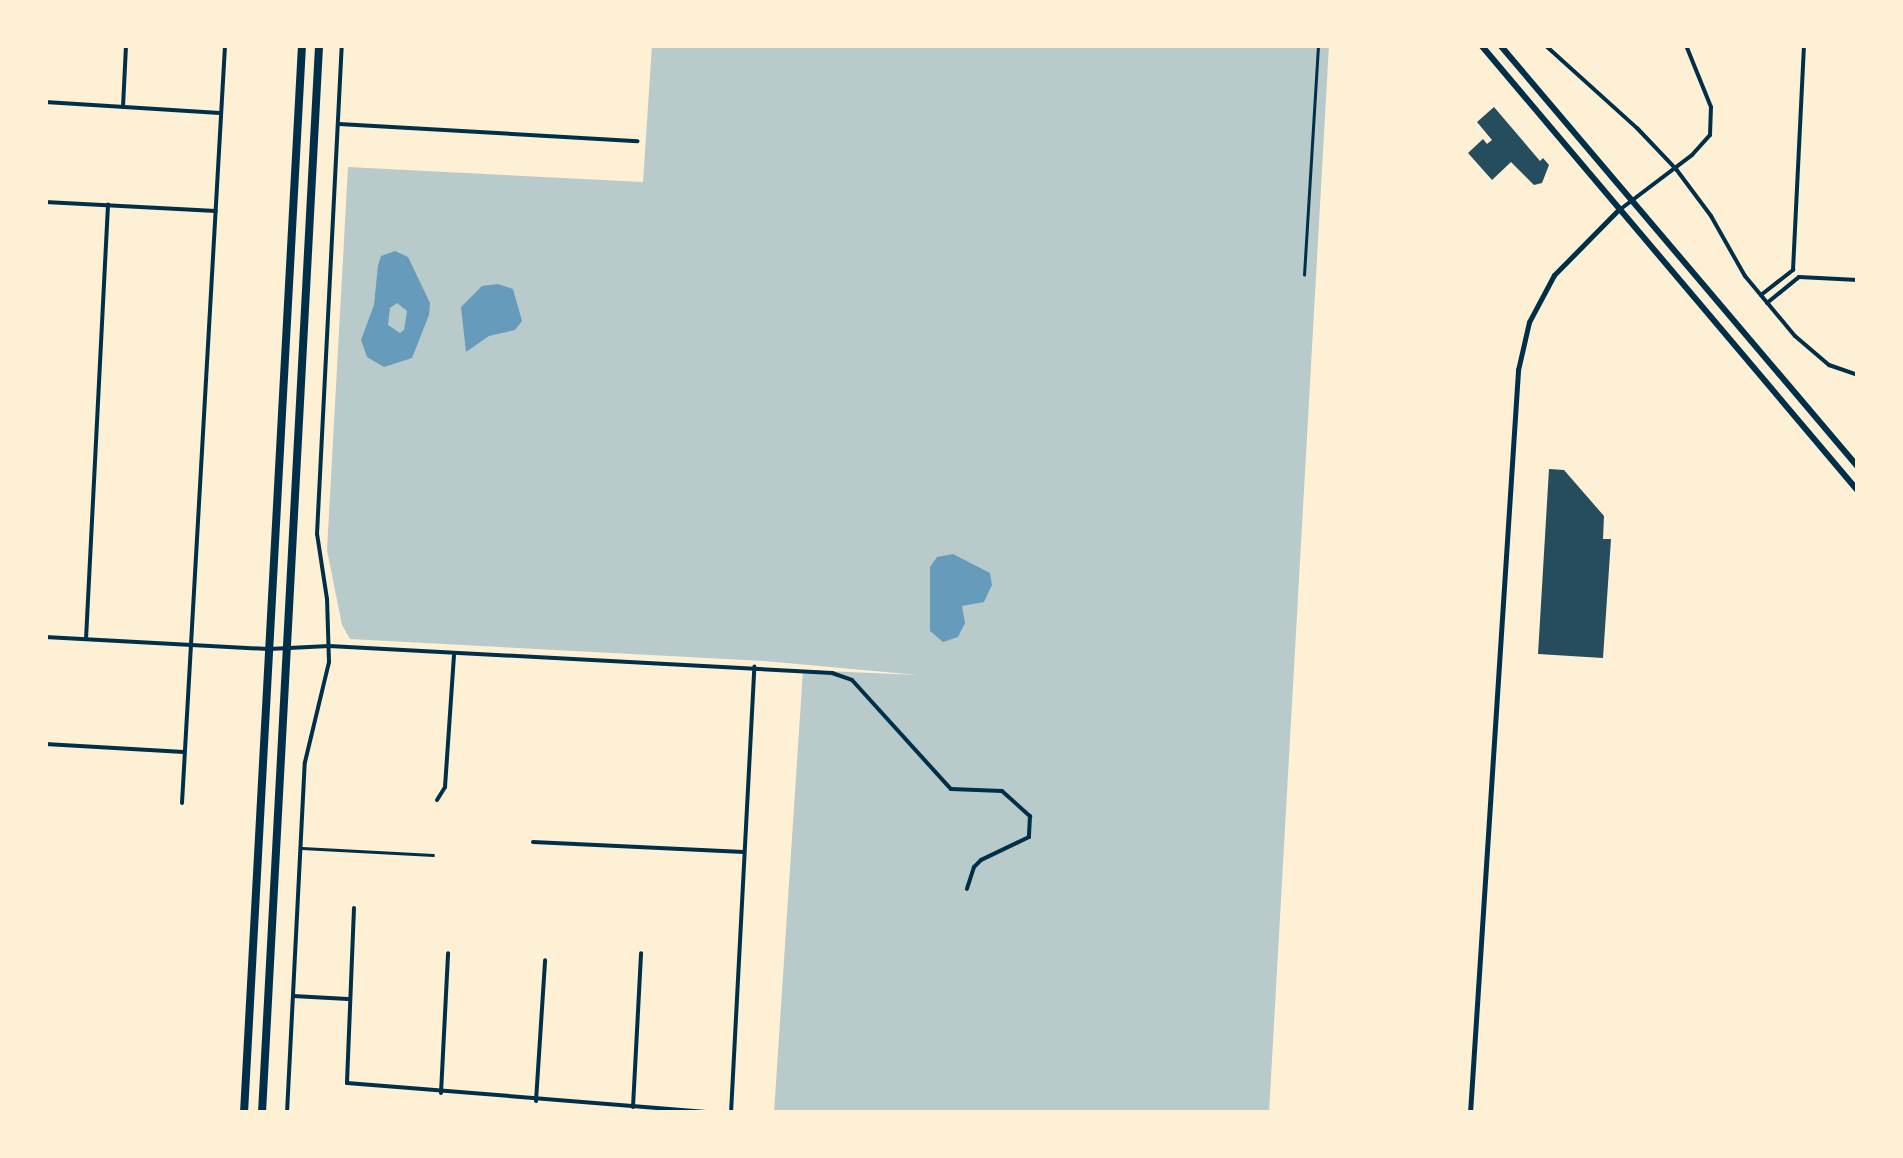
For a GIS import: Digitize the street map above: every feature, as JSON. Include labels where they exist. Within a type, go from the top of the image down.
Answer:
[{"type":"highway","points":[[244,1113],[302,45]]},
{"type":"highway","points":[[262,1113],[319,45]]},
{"type":"main road","points":[[1481,45],[1858,491]]},
{"type":"main road","points":[[1500,45],[1634,198],[1858,467]]},
{"type":"street","points":[[123,107],[126,45]]},
{"type":"street","points":[[182,803],[224,45]]},
{"type":"street","points":[[287,1113],[305,762],[329,646],[318,534],[342,45]]},
{"type":"street","points":[[1545,45],[1638,128],[1676,169],[1712,216],[1761,296],[1819,358],[1858,375]]},
{"type":"street","points":[[1470,1113],[1518,370],[1529,322],[1554,275],[1619,210],[1703,146],[1713,122],[1686,45]]},
{"type":"street","points":[[1804,45],[1793,270],[1799,276],[1858,280]]},
{"type":"street","points":[[45,102],[220,113]]},
{"type":"street","points":[[339,124],[638,140]]},
{"type":"street","points":[[45,202],[216,210]]},
{"type":"street","points":[[86,639],[108,205]]},
{"type":"street","points":[[1761,296],[1793,270]]},
{"type":"street","points":[[1767,303],[1799,276]]},
{"type":"street","points":[[45,637],[192,646],[329,646],[454,655],[806,668],[852,680],[950,788],[1002,792],[1030,816],[1029,836],[981,860],[974,866],[967,889]]},
{"type":"street","points":[[437,800],[445,787],[454,655]]},
{"type":"street","points":[[732,1113],[754,667]]},
{"type":"street","points":[[45,744],[184,752]]},
{"type":"street","points":[[533,842],[744,852]]},
{"type":"street","points":[[354,908],[346,1083],[716,1113]]},
{"type":"street","points":[[441,1093],[448,953]]},
{"type":"street","points":[[632,1107],[641,953]]},
{"type":"street","points":[[536,1101],[545,960]]},
{"type":"street","points":[[293,996],[348,999]]},
{"type":"lane","points":[[1304,275],[1318,45]]},
{"type":"lane","points":[[300,848],[433,855]]},
{"type":"shaded area","points":[[652,45],[1329,45],[1269,1113],[774,1113],[803,670],[918,675],[764,661],[350,639],[342,625],[327,550],[348,167],[643,182]]},
{"type":"water","points":[[395,251],[408,257],[430,303],[412,358],[384,367],[367,357],[361,340],[374,305],[381,256]],"holes":[[[397,303],[407,311],[400,333],[388,325],[390,308]]]},
{"type":"water","points":[[498,284],[513,289],[522,321],[515,330],[489,336],[466,352],[461,307],[482,286]]},
{"type":"water","points":[[953,554],[990,573],[992,585],[984,602],[962,606],[965,623],[958,637],[943,642],[930,631],[930,567],[937,557]]},
{"type":"building","points":[[1494,107],[1540,161],[1543,158],[1549,165],[1542,183],[1534,185],[1511,162],[1492,180],[1468,153],[1483,139],[1487,144],[1492,140],[1477,122]]},
{"type":"building","points":[[1549,469],[1564,470],[1604,516],[1603,539],[1611,539],[1603,658],[1538,654]]}]
